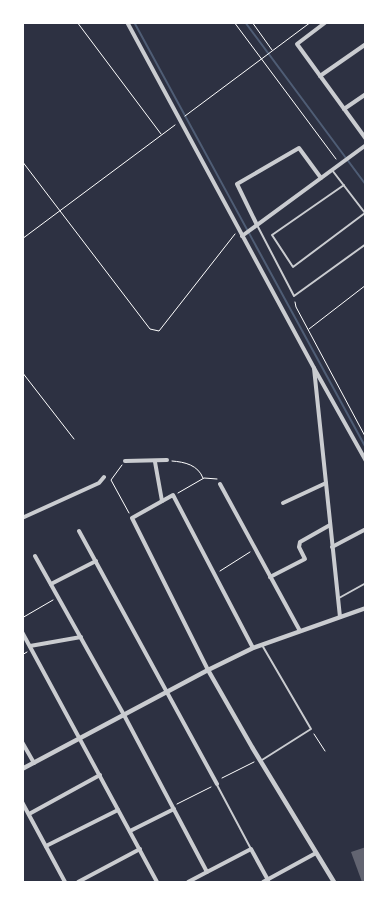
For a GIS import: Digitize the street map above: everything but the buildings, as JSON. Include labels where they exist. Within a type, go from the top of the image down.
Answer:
[{"type":"street","points":[[126,22],[366,462]]},
{"type":"street","points":[[326,22],[297,44],[366,139]]},
{"type":"street","points":[[320,76],[366,44]]},
{"type":"street","points":[[344,109],[366,94]]},
{"type":"street","points":[[242,236],[366,145]]},
{"type":"street","points":[[257,225],[237,184],[299,148],[321,178]]},
{"type":"street","points":[[314,368],[340,617]]},
{"type":"street","points":[[124,461],[155,462],[167,460]]},
{"type":"street","points":[[155,462],[162,501]]},
{"type":"street","points":[[22,518],[94,485],[104,477]]},
{"type":"street","points":[[283,503],[326,483]]},
{"type":"street","points":[[220,484],[300,631]]},
{"type":"street","points":[[253,648],[173,495],[132,518],[208,670],[259,760],[334,882]]},
{"type":"street","points":[[270,576],[305,559],[299,547],[300,542],[330,525]]},
{"type":"street","points":[[332,547],[366,529]]},
{"type":"street","points":[[80,531],[216,783]]},
{"type":"street","points":[[35,556],[124,715],[207,872]]},
{"type":"street","points":[[51,584],[96,561]]},
{"type":"street","points":[[22,770],[208,670],[253,648],[366,608]]},
{"type":"street","points":[[22,632],[158,882]]},
{"type":"street","points":[[30,646],[81,637]]},
{"type":"street","points":[[22,742],[34,763]]},
{"type":"street","points":[[29,814],[100,775]]},
{"type":"street","points":[[22,802],[64,882]]},
{"type":"street","points":[[130,832],[173,808]]},
{"type":"street","points":[[46,846],[118,810]]},
{"type":"street","points":[[78,882],[140,849]]},
{"type":"street","points":[[188,882],[251,849],[266,881],[316,853]]},
{"type":"lane","points":[[332,170],[344,185],[365,213],[293,267],[272,236],[344,185]]},
{"type":"lane","points":[[257,225],[294,296],[366,244]]},
{"type":"lane","points":[[338,599],[366,583]]},
{"type":"lane","points":[[259,760],[311,729],[262,645]]},
{"type":"lane","points":[[216,783],[251,849]]},
{"type":"path","points":[[77,22],[162,134]]},
{"type":"path","points":[[234,22],[340,164]]},
{"type":"path","points":[[252,22],[273,51]]},
{"type":"path","points":[[22,239],[311,22]]},
{"type":"path","points":[[22,161],[150,330],[155,332],[159,331],[238,230]]},
{"type":"path","points":[[308,330],[366,285]]},
{"type":"path","points":[[294,296],[296,307],[366,438]]},
{"type":"path","points":[[22,372],[74,439]]},
{"type":"path","points":[[167,460],[185,462],[200,471],[204,478]]},
{"type":"path","points":[[124,461],[111,480],[132,518]]},
{"type":"path","points":[[173,495],[204,478],[216,477],[220,484]]},
{"type":"path","points":[[214,574],[255,549]]},
{"type":"path","points":[[22,618],[58,598]]},
{"type":"path","points":[[311,729],[325,751]]},
{"type":"path","points":[[173,808],[259,760]]},
{"type":"waterway","points":[[134,22],[366,448]]},
{"type":"waterway","points":[[245,22],[366,185]]}]
